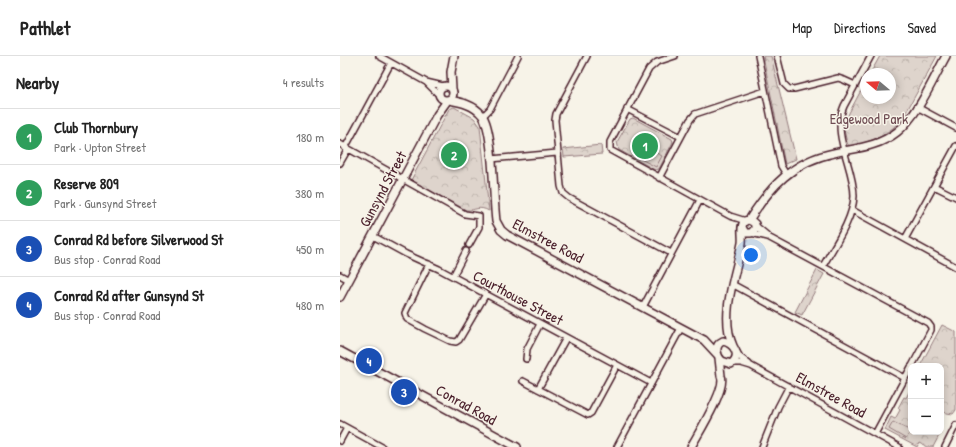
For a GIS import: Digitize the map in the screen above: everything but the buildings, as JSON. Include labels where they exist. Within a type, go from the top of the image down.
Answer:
[{"type":"street","points":[[379,56],[426,82],[449,88],[466,104],[477,110],[482,116],[490,109],[518,56]]},
{"type":"street","points":[[449,88],[454,56]]},
{"type":"street","points":[[587,56],[555,116],[554,122],[560,186],[562,191],[566,196],[671,253]]},
{"type":"street","points":[[675,56],[657,62],[651,66],[610,142],[610,150],[659,178],[748,224],[768,237],[927,322],[931,327],[930,332],[913,363]]},
{"type":"street","points":[[758,56],[781,166],[786,174]]},
{"type":"street","points":[[777,56],[784,84],[788,89],[794,89],[838,78],[855,86]]},
{"type":"street","points":[[823,266],[852,210],[853,192],[840,126],[842,110],[871,56]]},
{"type":"street","points":[[692,447],[719,395],[722,379],[736,357],[734,347],[729,336],[728,325],[732,284],[748,224],[769,191],[786,174],[809,161],[824,155],[870,146],[890,136],[908,121],[918,107],[946,56]]},
{"type":"street","points":[[340,163],[344,147],[391,63]]},
{"type":"street","points":[[426,82],[443,100],[466,104]]},
{"type":"street","name":"Gunsynd Street","points":[[340,297],[437,115],[448,100],[452,98],[449,88],[439,91],[437,115]]},
{"type":"street","points":[[659,178],[690,120],[695,114],[766,91]]},
{"type":"street","points":[[918,107],[956,128]]},
{"type":"street","points":[[628,108],[681,137]]},
{"type":"street","name":"Elmstree Road","points":[[482,116],[487,126],[496,222],[501,230],[507,235],[704,340],[720,343]]},
{"type":"street","points":[[905,239],[956,146]]},
{"type":"street","points":[[344,147],[465,214],[479,216],[479,227],[469,245]]},
{"type":"street","points":[[491,159],[557,153]]},
{"type":"street","points":[[934,186],[956,198]]},
{"type":"street","points":[[643,307],[700,200]]},
{"type":"street","points":[[852,210],[956,267]]},
{"type":"street","points":[[748,224],[746,233],[768,237]]},
{"type":"street","points":[[740,252],[751,233]]},
{"type":"street","name":"Courthouse Street","points":[[373,236],[452,276],[651,383]]},
{"type":"street","points":[[452,276],[466,251]]},
{"type":"street","points":[[429,264],[405,313],[408,320],[425,330],[450,341],[456,342],[459,340],[486,294]]},
{"type":"street","points":[[340,275],[349,280]]},
{"type":"street","points":[[732,284],[905,378]]},
{"type":"street","points":[[526,359],[527,349],[540,324]]},
{"type":"street","points":[[722,379],[717,350],[724,338],[728,325]]},
{"type":"street","points":[[617,447],[681,328]]},
{"type":"street","points":[[538,389],[566,338]]},
{"type":"street","name":"Elmstree Road","points":[[704,340],[718,356]]},
{"type":"street","points":[[720,343],[726,342],[734,347]]},
{"type":"street","name":"Elmstree Road","points":[[734,347],[740,357],[751,366]]},
{"type":"street","name":"Conrad Road","points":[[340,351],[517,447]]},
{"type":"street","points":[[718,356],[725,363],[732,363]]},
{"type":"street","name":"Elmstree Road","points":[[732,363],[741,363],[751,366],[899,447]]},
{"type":"street","points":[[523,381],[586,415],[590,415],[618,365]]},
{"type":"street","points":[[875,434],[908,372]]},
{"type":"street","points":[[764,447],[778,407],[789,386]]},
{"type":"street","points":[[340,424],[382,447]]},
{"type":"street","points":[[945,447],[956,425]]},
{"type":"street","points":[[340,441],[347,428]]},
{"type":"green space","points":[[763,56],[771,56],[796,159],[785,164]]},
{"type":"green space","name":"Edgewood Park","points":[[880,56],[937,56],[904,116],[893,128],[880,137],[850,147],[847,143],[844,130],[849,113],[860,92],[860,104],[896,104],[896,68],[873,68]]},
{"type":"green space","points":[[454,107],[474,118],[480,126],[489,211],[480,208],[466,210],[411,180],[449,109]]},
{"type":"green space","points":[[633,118],[672,139],[673,142],[659,169],[655,170],[619,150],[617,142],[630,119]]},
{"type":"green space","points":[[639,144],[662,156],[656,167],[633,155]]},
{"type":"green space","points":[[601,145],[602,154],[564,157],[563,149]]},
{"type":"green space","points":[[817,270],[824,274],[802,315],[795,312]]},
{"type":"green space","points":[[942,325],[956,332],[956,410],[953,414],[944,412],[944,363],[922,363]]},
{"type":"green space","points":[[908,394],[908,435],[939,435],[933,447],[927,447],[919,443],[917,447],[885,430],[891,417],[895,419],[900,410],[898,408],[904,397],[906,398]]},
{"type":"green space","points":[[893,422],[908,430],[908,435],[906,439],[889,429]]},
{"type":"place","name":"Club Thornbury","points":[[645,146]]},
{"type":"place","name":"Reserve 809","points":[[454,155]]},
{"type":"place","name":"Conrad Rd after Gunsynd St","points":[[369,361]]},
{"type":"place","name":"Conrad Rd before Silverwood St","points":[[404,392]]}]
